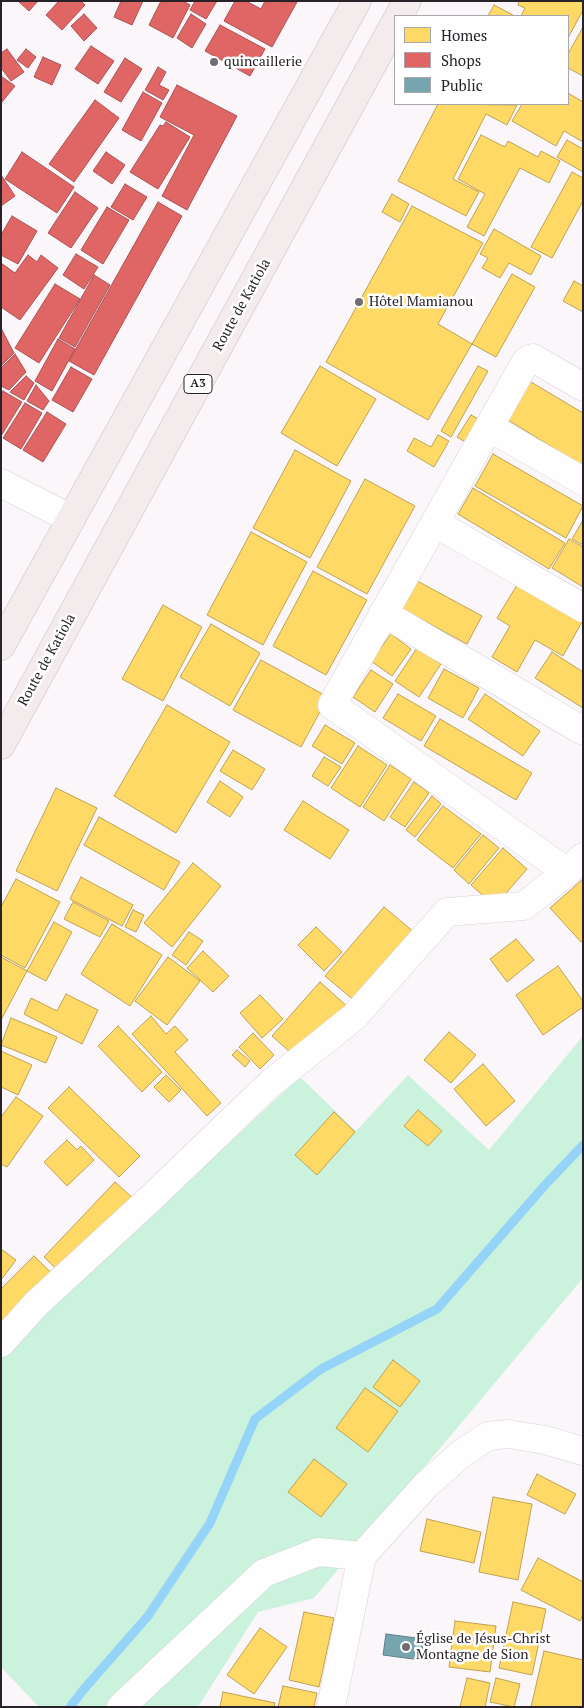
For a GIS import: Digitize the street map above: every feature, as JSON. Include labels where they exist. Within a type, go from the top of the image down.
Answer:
[{"type":"highway","points":[[1,646],[357,1]]},
{"type":"highway","points":[[400,15],[407,1]]},
{"type":"highway","name":"Route de Katiola","points":[[1,745],[394,25]]},
{"type":"street","points":[[1,1343],[36,1304],[149,1200],[271,1083],[354,1017],[448,912],[524,906],[575,865],[332,705],[529,359],[533,358],[583,387]]},
{"type":"street","points":[[490,428],[583,481]]},
{"type":"street","points":[[1,483],[71,519]]},
{"type":"street","points":[[435,523],[583,608]]},
{"type":"street","points":[[383,613],[583,731]]},
{"type":"street","points":[[331,1707],[362,1556],[426,1485],[461,1454],[488,1436],[508,1434],[545,1440],[583,1451]]},
{"type":"street","points":[[121,1707],[264,1573],[318,1552],[362,1556]]},
{"type":"green space","points":[[583,1036],[583,1278],[314,1598],[258,1612],[198,1707],[39,1707],[1,1667],[1,1355],[300,1077],[356,1131],[408,1075],[489,1150]]},
{"type":"building: Homes","points":[[519,1],[583,1],[583,10],[569,36],[569,15],[522,15],[525,8],[518,5]]},
{"type":"building: Homes","points":[[494,5],[513,15],[489,15]]},
{"type":"building: Homes","points":[[583,27],[583,76],[569,69],[569,52]]},
{"type":"building: Homes","points":[[569,94],[583,102],[583,142],[564,131],[556,146],[512,121],[521,105],[569,105]]},
{"type":"building: Homes","points":[[437,105],[517,105],[507,125],[486,114],[453,179],[479,192],[466,216],[398,181]]},
{"type":"building: Homes","points":[[481,135],[505,147],[508,141],[538,157],[541,151],[560,161],[549,183],[520,168],[484,236],[467,227],[485,194],[458,179]]},
{"type":"building: Homes","points":[[567,140],[583,149],[583,172],[557,157]]},
{"type":"building: Homes","points":[[572,172],[583,178],[583,201],[552,258],[531,247]]},
{"type":"building: Homes","points":[[392,194],[409,204],[400,222],[382,212]]},
{"type":"building: Homes","points":[[412,206],[483,243],[438,324],[472,344],[428,420],[326,362]]},
{"type":"building: Homes","points":[[494,229],[541,256],[531,275],[509,263],[500,278],[482,268],[488,258],[480,254]]},
{"type":"building: Homes","points":[[512,274],[535,287],[496,357],[472,344]]},
{"type":"building: Homes","points":[[574,281],[583,286],[583,312],[563,301]]},
{"type":"building: Homes","points":[[320,366],[376,399],[337,466],[281,433]]},
{"type":"building: Homes","points":[[478,366],[488,371],[451,437],[441,431]]},
{"type":"building: Homes","points":[[526,379],[583,413],[583,466],[503,417]]},
{"type":"building: Homes","points":[[471,415],[489,425],[475,448],[457,437]]},
{"type":"building: Homes","points":[[438,435],[449,441],[434,467],[407,451],[414,438],[431,447]]},
{"type":"building: Homes","points":[[295,450],[351,481],[310,558],[253,528]]},
{"type":"building: Homes","points":[[493,454],[583,506],[566,538],[475,486]]},
{"type":"building: Homes","points":[[365,479],[415,506],[367,594],[317,567]]},
{"type":"building: Homes","points":[[473,488],[565,543],[549,569],[458,514]]},
{"type":"building: Homes","points":[[583,520],[583,545],[572,539]]},
{"type":"building: Homes","points":[[251,532],[307,562],[263,645],[207,615]]},
{"type":"building: Homes","points":[[569,539],[583,547],[583,587],[552,568]]},
{"type":"building: Homes","points":[[313,571],[367,600],[326,675],[273,646]]},
{"type":"building: Homes","points":[[410,577],[482,616],[467,644],[395,605]]},
{"type":"building: Homes","points":[[517,585],[582,622],[563,656],[535,640],[517,672],[492,657],[510,626],[497,618]]},
{"type":"building: Homes","points":[[163,605],[202,627],[163,701],[122,679]]},
{"type":"building: Homes","points":[[211,624],[260,653],[230,706],[180,677]]},
{"type":"building: Homes","points":[[391,634],[411,649],[392,676],[371,661]]},
{"type":"building: Homes","points":[[417,648],[441,664],[419,697],[395,681]]},
{"type":"building: Homes","points":[[552,652],[583,672],[583,708],[535,678]]},
{"type":"building: Homes","points":[[261,660],[328,697],[301,747],[233,710]]},
{"type":"building: Homes","points":[[444,669],[479,688],[463,718],[428,698]]},
{"type":"building: Homes","points":[[371,670],[393,684],[375,712],[353,697]]},
{"type":"building: Homes","points":[[398,694],[436,716],[421,741],[383,718]]},
{"type":"building: Homes","points":[[485,694],[540,731],[523,756],[468,719]]},
{"type":"building: Homes","points":[[167,705],[230,742],[176,833],[114,796]]},
{"type":"building: Homes","points":[[440,719],[532,773],[516,800],[424,746]]},
{"type":"building: Homes","points":[[325,725],[355,743],[342,764],[312,746]]},
{"type":"building: Homes","points":[[358,746],[387,765],[360,807],[331,788]]},
{"type":"building: Homes","points":[[233,750],[265,769],[252,790],[220,771]]},
{"type":"building: Homes","points":[[324,757],[341,767],[328,786],[312,776]]},
{"type":"building: Homes","points":[[390,765],[411,779],[384,821],[363,807]]},
{"type":"building: Homes","points":[[220,781],[243,797],[230,817],[207,802]]},
{"type":"building: Homes","points":[[414,782],[429,793],[405,827],[390,817]]},
{"type":"building: Homes","points":[[56,788],[97,808],[57,891],[16,871]]},
{"type":"building: Homes","points":[[432,796],[441,804],[415,837],[406,830]]},
{"type":"building: Homes","points":[[303,801],[349,830],[330,859],[284,830]]},
{"type":"building: Homes","points":[[443,806],[481,834],[453,868],[417,840]]},
{"type":"building: Homes","points":[[99,817],[180,862],[164,890],[84,845]]},
{"type":"building: Homes","points":[[483,835],[499,848],[469,884],[454,870]]},
{"type":"building: Homes","points":[[503,848],[527,869],[495,906],[471,885]]},
{"type":"building: Homes","points":[[193,863],[221,886],[172,947],[144,923]]},
{"type":"building: Homes","points":[[81,877],[133,905],[122,926],[70,899]]},
{"type":"building: Homes","points":[[16,879],[60,902],[25,968],[1,955],[1,907]]},
{"type":"building: Homes","points":[[583,879],[583,940],[581,942],[550,908]]},
{"type":"building: Homes","points":[[73,902],[109,921],[100,937],[64,919]]},
{"type":"building: Homes","points":[[384,907],[415,933],[356,1002],[325,976]]},
{"type":"building: Homes","points":[[133,910],[144,915],[136,932],[125,927]]},
{"type":"building: Homes","points":[[54,922],[72,932],[46,981],[27,971]]},
{"type":"building: Homes","points":[[112,924],[162,955],[130,1006],[81,974]]},
{"type":"building: Homes","points":[[316,927],[342,952],[324,971],[298,945]]},
{"type":"building: Homes","points":[[189,932],[203,941],[186,965],[172,955]]},
{"type":"building: Homes","points":[[516,939],[534,960],[507,982],[490,959]]},
{"type":"building: Homes","points":[[203,951],[229,976],[213,992],[187,968]]},
{"type":"building: Homes","points":[[1,957],[27,971],[1,1020]]},
{"type":"building: Homes","points":[[168,957],[200,981],[167,1025],[135,1001]]},
{"type":"building: Homes","points":[[558,966],[583,1001],[583,1007],[543,1035],[516,995]]},
{"type":"building: Homes","points":[[320,982],[349,1008],[300,1061],[272,1036]]},
{"type":"building: Homes","points":[[66,994],[98,1010],[82,1044],[24,1014],[31,998],[57,1011]]},
{"type":"building: Homes","points":[[260,995],[283,1019],[262,1038],[240,1013]]},
{"type":"building: Homes","points":[[151,1016],[166,1034],[175,1026],[188,1040],[175,1052],[221,1103],[207,1116],[132,1034]]},
{"type":"building: Homes","points":[[11,1018],[57,1037],[46,1063],[1,1045]]},
{"type":"building: Homes","points":[[118,1026],[162,1072],[142,1092],[98,1046]]},
{"type":"building: Homes","points":[[449,1032],[476,1055],[451,1083],[424,1060]]},
{"type":"building: Homes","points":[[253,1033],[274,1055],[260,1069],[239,1047]]},
{"type":"building: Homes","points":[[237,1050],[250,1061],[245,1067],[232,1055]]},
{"type":"building: Homes","points":[[1,1051],[32,1065],[18,1095],[1,1087]]},
{"type":"building: Homes","points":[[483,1064],[515,1101],[486,1126],[454,1089]]},
{"type":"building: Homes","points":[[166,1075],[181,1090],[169,1102],[154,1087]]},
{"type":"building: Homes","points":[[69,1087],[140,1156],[119,1177],[48,1108]]},
{"type":"building: Homes","points":[[16,1097],[43,1116],[7,1167],[1,1164],[1,1117]]},
{"type":"building: Homes","points":[[418,1110],[442,1131],[428,1146],[404,1126]]},
{"type":"building: Homes","points":[[334,1112],[355,1132],[317,1175],[295,1155]]},
{"type":"building: Homes","points":[[67,1140],[77,1150],[81,1146],[94,1160],[67,1186],[44,1162]]},
{"type":"building: Homes","points":[[115,1182],[144,1208],[72,1284],[44,1257]]},
{"type":"building: Homes","points":[[1,1249],[16,1260],[1,1280]]},
{"type":"building: Homes","points":[[34,1256],[63,1284],[1,1322],[1,1289]]},
{"type":"building: Homes","points":[[393,1360],[420,1381],[400,1407],[373,1387]]},
{"type":"building: Homes","points":[[365,1388],[398,1411],[368,1452],[336,1428]]},
{"type":"building: Homes","points":[[314,1459],[347,1484],[321,1517],[288,1492]]},
{"type":"building: Homes","points":[[537,1474],[576,1494],[565,1514],[527,1495]]},
{"type":"building: Homes","points":[[493,1497],[532,1504],[518,1580],[479,1572]]},
{"type":"building: Homes","points":[[427,1519],[481,1532],[474,1563],[420,1551]]},
{"type":"building: Homes","points":[[538,1558],[583,1582],[583,1615],[580,1621],[521,1590]]},
{"type":"building: Homes","points":[[513,1602],[546,1609],[532,1675],[499,1668]]},
{"type":"building: Homes","points":[[304,1612],[334,1618],[319,1687],[289,1680]]},
{"type":"building: Homes","points":[[455,1621],[496,1626],[490,1672],[449,1667]]},
{"type":"building: Homes","points":[[260,1628],[287,1647],[254,1694],[227,1675]]},
{"type":"building: Homes","points":[[544,1651],[583,1660],[583,1707],[531,1707]]},
{"type":"building: Homes","points":[[467,1678],[490,1683],[485,1707],[460,1707]]},
{"type":"building: Homes","points":[[496,1678],[520,1684],[514,1707],[490,1702]]},
{"type":"building: Homes","points":[[283,1686],[317,1693],[314,1707],[278,1707]]},
{"type":"building: Homes","points":[[223,1692],[275,1703],[274,1707],[220,1707]]},
{"type":"building: Shops","points":[[18,1],[38,1],[29,11]]},
{"type":"building: Shops","points":[[59,1],[81,1],[85,5],[62,30],[46,15]]},
{"type":"building: Shops","points":[[121,1],[143,1],[132,25],[114,17]]},
{"type":"building: Shops","points":[[161,1],[183,1],[190,5],[173,38],[149,25]]},
{"type":"building: Shops","points":[[195,1],[217,1],[206,19],[190,10]]},
{"type":"building: Shops","points":[[235,1],[246,1],[261,9],[265,1],[297,2],[272,47],[224,21]]},
{"type":"building: Shops","points":[[84,14],[97,28],[84,41],[71,26]]},
{"type":"building: Shops","points":[[191,14],[206,24],[192,48],[177,38]]},
{"type":"building: Shops","points":[[220,25],[265,49],[250,76],[205,51]]},
{"type":"building: Shops","points":[[91,46],[114,61],[98,84],[75,69]]},
{"type":"building: Shops","points":[[7,49],[24,72],[11,81],[1,68],[1,53]]},
{"type":"building: Shops","points":[[26,49],[36,57],[28,68],[17,60]]},
{"type":"building: Shops","points":[[43,57],[61,65],[52,85],[34,77]]},
{"type":"building: Shops","points":[[125,58],[142,69],[121,102],[104,92]]},
{"type":"building: Shops","points":[[158,67],[166,72],[159,85],[169,90],[163,100],[145,90]]},
{"type":"building: Shops","points":[[1,76],[15,86],[2,102],[1,102]]},
{"type":"building: Shops","points":[[177,85],[237,116],[187,210],[162,196],[194,135],[160,117]]},
{"type":"building: Shops","points":[[143,92],[162,103],[141,141],[122,130]]},
{"type":"building: Shops","points":[[95,100],[119,118],[74,182],[49,164]]},
{"type":"building: Shops","points":[[166,122],[190,137],[158,189],[130,172],[160,125],[163,126]]},
{"type":"building: Shops","points":[[22,152],[74,187],[57,213],[5,179]]},
{"type":"building: Shops","points":[[106,152],[125,165],[112,184],[93,171]]},
{"type":"building: Shops","points":[[1,175],[15,196],[1,206]]},
{"type":"building: Shops","points":[[125,184],[147,197],[133,220],[111,207]]},
{"type":"building: Shops","points":[[75,192],[98,208],[71,248],[48,233]]},
{"type":"building: Shops","points":[[158,202],[182,216],[94,375],[69,361]]},
{"type":"building: Shops","points":[[107,207],[129,220],[103,264],[81,250]]},
{"type":"building: Shops","points":[[12,216],[37,231],[18,264],[1,255],[1,235]]},
{"type":"building: Shops","points":[[76,254],[98,267],[84,289],[63,275]]},
{"type":"building: Shops","points":[[28,255],[37,262],[41,255],[58,268],[20,320],[1,307],[1,263],[15,273]]},
{"type":"building: Shops","points":[[94,275],[110,285],[75,347],[59,338]]},
{"type":"building: Shops","points":[[55,284],[80,299],[39,363],[15,348]]},
{"type":"building: Shops","points":[[1,331],[14,353],[1,366]]},
{"type":"building: Shops","points":[[58,339],[75,349],[52,391],[35,381]]},
{"type":"building: Shops","points":[[15,354],[26,372],[9,390],[1,386],[1,368]]},
{"type":"building: Shops","points":[[71,367],[92,379],[73,412],[52,400]]},
{"type":"building: Shops","points":[[26,376],[34,383],[24,400],[10,392]]},
{"type":"building: Shops","points":[[36,385],[49,401],[43,410],[27,401]]},
{"type":"building: Shops","points":[[3,391],[22,402],[1,436],[1,395]]},
{"type":"building: Shops","points":[[25,403],[42,413],[21,449],[3,438]]},
{"type":"building: Shops","points":[[47,412],[66,424],[43,462],[23,450]]},
{"type":"building: Public","points":[[386,1634],[424,1639],[421,1660],[383,1655]]},
{"type":"waterway","points":[[70,1707],[148,1616],[210,1523],[255,1419],[321,1369],[437,1309],[545,1185],[583,1145]]},
{"type":"place","name":"quincaillerie","points":[[214,62]]},
{"type":"place","name":"Hôtel Mamianou","points":[[359,302]]},
{"type":"place","name":"Église de Jésus-Christ Montagne de Sion","points":[[406,1647]]}]
